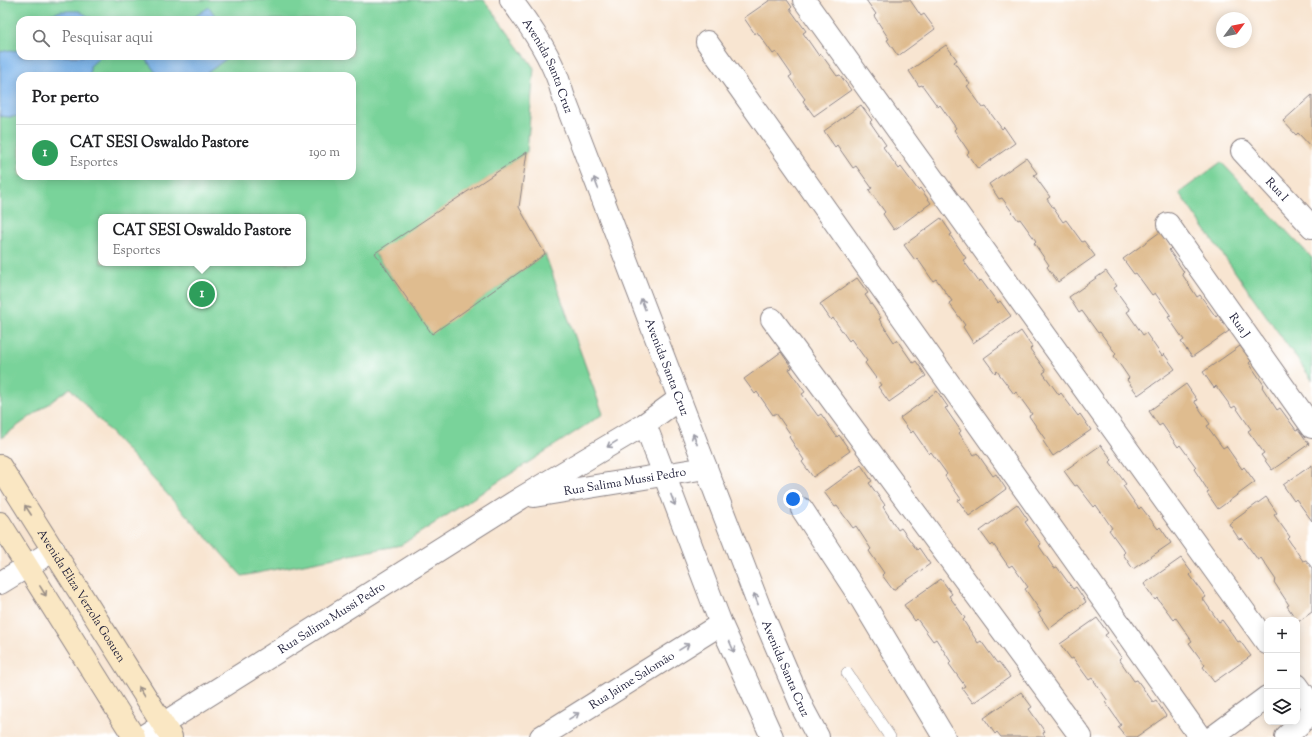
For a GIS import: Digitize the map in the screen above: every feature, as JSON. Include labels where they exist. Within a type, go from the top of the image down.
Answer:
[{"type":"main road","name":"Avenida Eliza Verzola Gosuen","points":[[0,466],[167,731]]},
{"type":"main road","points":[[0,523],[134,737]]},
{"type":"street","name":"Avenida Santa Cruz","points":[[511,0],[543,48],[556,74],[571,118],[759,606],[804,711],[818,737]]},
{"type":"street","points":[[804,0],[1264,639]]},
{"type":"street","points":[[707,42],[1200,737]]},
{"type":"street","name":"Rua I","points":[[1242,151],[1312,227]]},
{"type":"street","name":"Rua J","points":[[1168,224],[1312,427]]},
{"type":"street","points":[[772,319],[1081,737]]},
{"type":"street","name":"Rua Salima Mussi Pedro","points":[[142,737],[167,731],[521,498],[645,424],[679,399]]},
{"type":"street","points":[[645,424],[721,624],[772,737]]},
{"type":"street","name":"Rua Salima Mussi Pedro","points":[[521,498],[706,468]]},
{"type":"street","points":[[802,509],[863,602],[944,737]]},
{"type":"street","points":[[0,583],[54,550]]},
{"type":"street","name":"Rua Jaime Salomão","points":[[541,737],[721,624]]},
{"type":"street","points":[[1300,689],[1312,706]]},
{"type":"street","points":[[1214,737],[1264,700]]},
{"type":"street","points":[[1286,737],[1312,712]]},
{"type":"lane","points":[[847,672],[890,737]]},
{"type":"green space","points":[[0,0],[484,0],[534,68],[527,152],[375,254],[432,333],[545,254],[603,414],[401,545],[242,576],[70,388],[1,438]]},
{"type":"green space","points":[[1221,162],[1312,258],[1312,380],[1179,193]]},
{"type":"water","points":[[209,7],[215,16],[196,16]]},
{"type":"water","points":[[61,11],[79,11],[88,16],[45,16]]},
{"type":"water","points":[[16,51],[16,60],[97,60],[90,66],[90,72],[16,72],[16,117],[8,117],[0,116],[0,52]]},
{"type":"water","points":[[147,60],[225,60],[208,72],[155,72]]},
{"type":"building","points":[[770,0],[787,0],[792,7],[790,9],[806,31],[803,33],[819,56],[821,54],[837,76],[840,75],[851,90],[814,116],[803,101],[805,99],[789,77],[792,75],[776,52],[773,54],[757,32],[755,34],[744,18]]},
{"type":"building","points":[[866,0],[910,0],[921,16],[924,14],[935,29],[898,56],[887,40],[889,39],[874,16],[876,14]]},
{"type":"building","points":[[946,45],[957,60],[954,62],[970,84],[967,86],[983,108],[986,107],[1002,129],[1004,127],[1015,143],[978,169],[967,154],[969,152],[954,130],[956,128],[940,105],[938,107],[922,85],[919,86],[909,71]]},
{"type":"building","points":[[1312,95],[1312,148],[1298,133],[1296,135],[1283,121]]},
{"type":"building","points":[[861,105],[872,120],[870,122],[886,145],[883,147],[899,169],[901,167],[918,190],[920,188],[931,203],[894,230],[883,214],[885,212],[869,190],[872,188],[856,166],[853,168],[837,145],[835,147],[824,131]]},
{"type":"building","points":[[527,152],[519,207],[545,254],[432,334],[375,253]]},
{"type":"building","points":[[1026,158],[1037,173],[1034,175],[1050,197],[1047,199],[1063,222],[1066,220],[1082,242],[1084,241],[1095,256],[1058,282],[1047,267],[1049,265],[1034,243],[1036,241],[1002,198],[999,199],[989,184]]},
{"type":"building","points":[[941,218],[952,234],[950,235],[966,258],[963,260],[979,282],[981,280],[998,303],[1000,301],[1011,316],[973,343],[963,327],[965,325],[949,303],[952,301],[936,279],[933,281],[917,258],[915,260],[904,245]]},
{"type":"building","points":[[1160,232],[1171,248],[1169,250],[1184,272],[1182,274],[1197,297],[1200,295],[1216,317],[1218,315],[1229,331],[1192,357],[1181,342],[1184,340],[1168,317],[1171,316],[1155,293],[1152,295],[1136,273],[1134,274],[1123,259]]},
{"type":"building","points":[[1106,271],[1117,286],[1114,288],[1130,310],[1127,312],[1143,335],[1146,333],[1162,356],[1164,354],[1175,369],[1138,395],[1127,380],[1129,378],[1114,356],[1116,354],[1082,311],[1079,313],[1069,297]]},
{"type":"building","points":[[857,278],[868,293],[865,295],[881,318],[879,319],[894,342],[897,340],[913,363],[916,361],[926,376],[889,402],[878,387],[881,385],[865,363],[867,361],[851,339],[849,341],[833,318],[831,320],[820,304]]},
{"type":"building","points":[[1021,331],[1032,347],[1030,349],[1046,371],[1043,373],[1059,395],[1061,393],[1078,416],[1080,414],[1091,430],[1053,456],[1043,441],[1045,439],[1029,416],[1032,414],[1016,392],[1014,394],[997,371],[995,373],[984,358]]},
{"type":"building","points":[[1240,346],[1251,361],[1249,363],[1264,385],[1262,387],[1277,410],[1280,408],[1296,430],[1298,429],[1309,444],[1272,470],[1261,455],[1264,453],[1248,431],[1251,429],[1235,406],[1232,408],[1216,386],[1214,388],[1203,372]]},
{"type":"building","points":[[781,352],[792,368],[789,369],[805,392],[802,394],[818,416],[821,414],[837,437],[839,435],[850,451],[813,477],[802,462],[804,460],[789,437],[791,435],[776,413],[773,415],[757,392],[755,394],[744,379]]},
{"type":"building","points":[[1186,384],[1197,400],[1194,401],[1210,424],[1207,426],[1223,448],[1226,446],[1242,469],[1244,467],[1255,482],[1218,509],[1207,493],[1209,492],[1194,469],[1196,467],[1180,445],[1178,447],[1162,424],[1159,426],[1149,411]]},
{"type":"building","points":[[937,391],[948,407],[945,408],[961,431],[959,433],[974,455],[977,453],[993,476],[996,474],[1006,489],[969,516],[958,500],[961,499],[945,476],[947,474],[931,452],[929,454],[913,431],[911,433],[900,418]]},
{"type":"building","points":[[1101,445],[1112,460],[1110,462],[1126,484],[1123,486],[1139,509],[1141,507],[1158,529],[1160,527],[1171,543],[1133,569],[1123,554],[1125,552],[1109,530],[1112,528],[1096,505],[1094,507],[1064,471]]},
{"type":"building","points":[[861,465],[872,481],[869,483],[885,505],[883,507],[898,530],[901,528],[917,550],[919,548],[930,564],[893,590],[882,575],[884,573],[869,551],[871,549],[856,526],[853,528],[837,506],[835,507],[824,492]]},
{"type":"building","points":[[1312,465],[1312,521],[1296,499],[1294,501],[1283,485]]},
{"type":"building","points":[[1266,497],[1277,513],[1274,515],[1290,537],[1288,539],[1303,561],[1306,560],[1312,568],[1312,612],[1300,621],[1300,617],[1295,617],[1287,606],[1289,605],[1274,582],[1276,580],[1261,558],[1258,560],[1242,538],[1239,539],[1229,524]]},
{"type":"building","points":[[1017,504],[1028,520],[1025,522],[1041,544],[1039,546],[1054,568],[1057,567],[1073,589],[1076,587],[1086,602],[1049,629],[1038,613],[1041,612],[1025,589],[1028,587],[1012,565],[1009,567],[993,544],[991,546],[980,531]]},
{"type":"building","points":[[1181,558],[1192,573],[1190,575],[1206,597],[1203,599],[1219,622],[1222,620],[1238,642],[1240,641],[1251,656],[1214,682],[1203,667],[1205,665],[1189,643],[1192,641],[1176,618],[1174,620],[1157,598],[1155,600],[1144,584]]},
{"type":"building","points":[[941,579],[952,594],[949,596],[965,618],[963,620],[978,643],[981,641],[997,663],[999,662],[1010,677],[973,703],[962,688],[965,686],[949,664],[951,662],[936,639],[933,641],[917,619],[915,621],[904,605]]},
{"type":"building","points":[[1097,618],[1108,633],[1105,635],[1121,657],[1119,659],[1134,681],[1137,680],[1153,702],[1156,700],[1166,716],[1136,737],[1126,737],[1118,727],[1121,725],[1105,702],[1108,701],[1092,678],[1089,680],[1073,658],[1071,659],[1060,644]]},
{"type":"building","points":[[1021,692],[1032,707],[1029,709],[1045,732],[1043,733],[1045,737],[1001,737],[997,732],[995,734],[984,718]]},
{"type":"place","name":"CAT SESI Oswaldo Pastore","points":[[202,294]]}]
